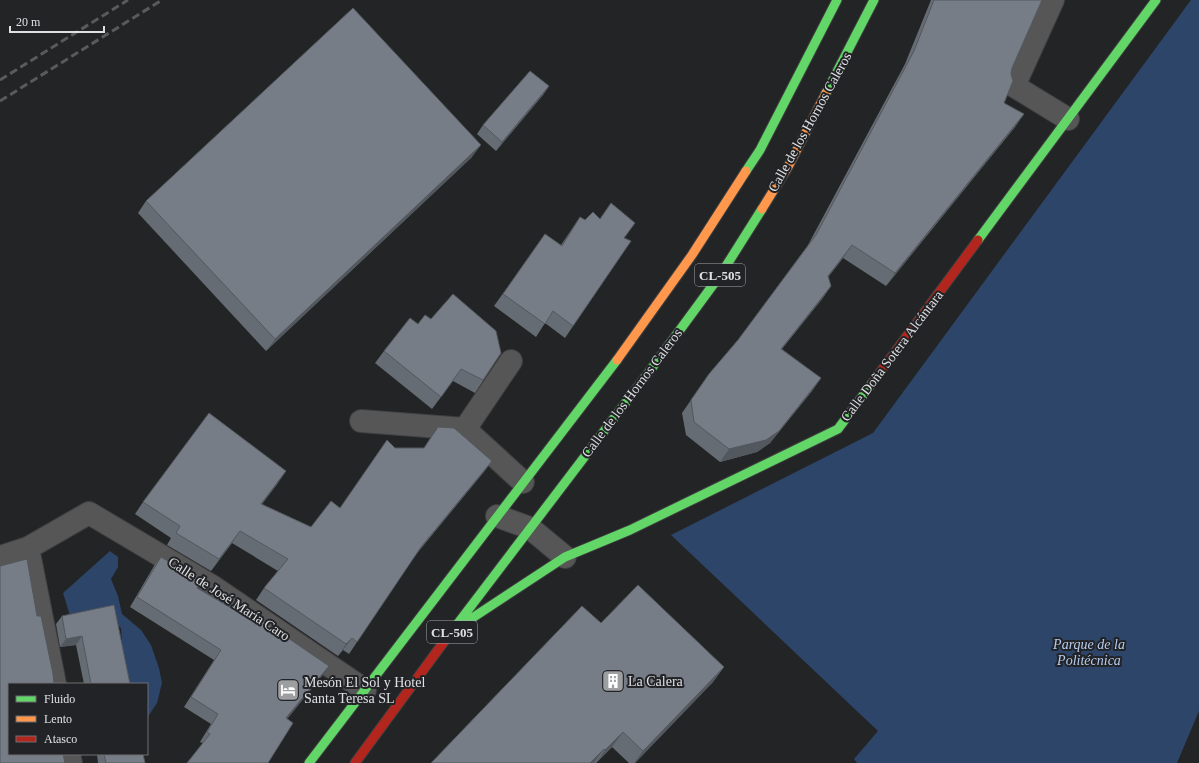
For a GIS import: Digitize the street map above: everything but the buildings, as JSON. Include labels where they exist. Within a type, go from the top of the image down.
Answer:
[{"type":"main road","name":"CL-505","points":[[309,763],[426,612],[497,516],[620,356],[696,248],[760,150],[836,0]]},
{"type":"main road","name":"Calle de los Hornos Caleros","points":[[355,763],[452,631],[649,372],[721,274],[788,167],[874,0]]},
{"type":"main road","name":"Calle Doña Sotera Alcántara","points":[[452,631],[565,557],[630,530],[838,429],[1156,0]]},
{"type":"street","points":[[1053,0],[1014,86],[1068,119]]},
{"type":"street","points":[[465,429],[511,361]]},
{"type":"street","points":[[361,421],[465,429],[523,482]]},
{"type":"street","name":"Calle de José María Caro","points":[[28,548],[90,513],[212,586],[365,690]]},
{"type":"street","points":[[497,516],[530,528],[565,557]]},
{"type":"street","points":[[0,557],[28,548],[55,683]]},
{"type":"green space","name":"Parque de la Politécnica","points":[[1191,0],[1199,0],[1199,711],[1177,763],[857,763],[854,759],[878,731],[671,535],[873,433]]},
{"type":"green space","points":[[110,551],[118,557],[118,567],[111,579],[118,596],[122,614],[141,630],[151,645],[159,668],[162,683],[157,703],[148,716],[148,683],[125,683],[121,628],[114,621],[70,616],[63,593]]},
{"type":"railway","points":[[0,80],[128,0]]},
{"type":"railway","points":[[0,101],[162,0]]},
{"type":"traffic: fast","points":[[746,171],[760,150],[837,0]]},
{"type":"traffic: fast","points":[[826,93],[874,0]]},
{"type":"traffic: fast","points":[[978,240],[1156,0]]},
{"type":"traffic: fast","points":[[446,639],[649,372],[721,274],[762,209]]},
{"type":"traffic: fast","points":[[309,763],[617,360]]},
{"type":"traffic: fast","points":[[454,630],[565,557],[630,530],[838,429],[873,382]]},
{"type":"traffic: slow","points":[[762,209],[788,167],[826,93]]},
{"type":"traffic: slow","points":[[617,360],[692,255],[746,171]]},
{"type":"traffic: jam","points":[[873,382],[978,240]]},
{"type":"traffic: jam","points":[[355,763],[446,639]]},
{"type":"place","name":"La Calera","points":[[613,681]]},
{"type":"place","name":"Mesón El Sol y Hotel Santa Teresa SL","points":[[288,690]]}]
